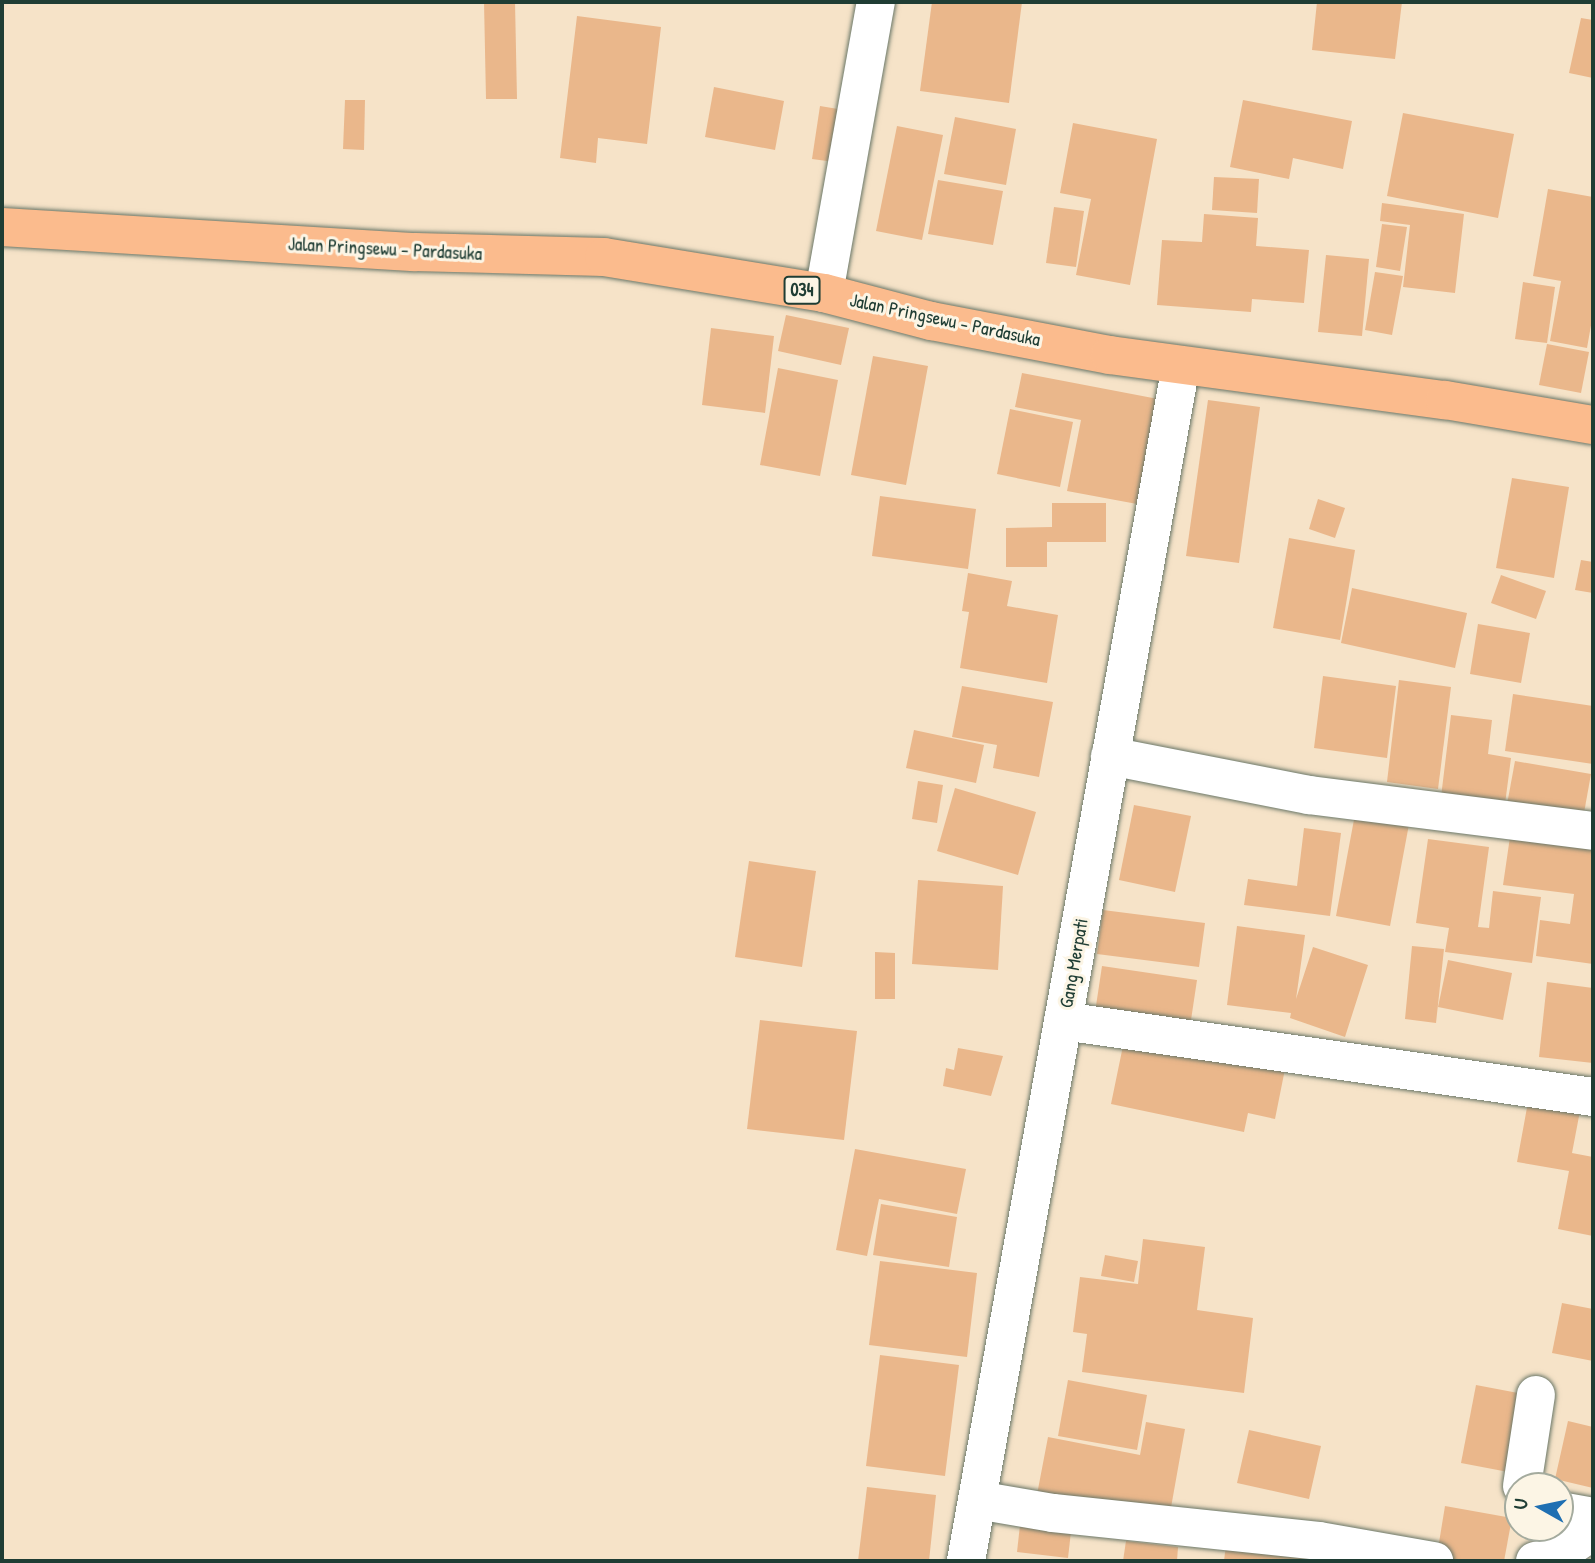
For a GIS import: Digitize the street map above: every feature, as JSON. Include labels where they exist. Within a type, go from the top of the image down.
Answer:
[{"type":"main road","name":"Jalan Pringsewu - Pardasuka","points":[[2,227],[415,252],[604,257],[824,293],[931,321],[1181,365],[1445,400],[1593,425]]},
{"type":"street","points":[[824,293],[876,2]]},
{"type":"street","name":"Gang Merpati","points":[[966,1561],[1181,365]]},
{"type":"street","points":[[1110,756],[1309,795],[1593,831]]},
{"type":"street","points":[[1063,1021],[1593,1097]]},
{"type":"street","points":[[1524,1472],[1536,1395]]},
{"type":"street","points":[[977,1500],[1053,1513],[1319,1541],[1434,1561]]},
{"type":"street","points":[[1574,1514],[1593,1517]]},
{"type":"street","points":[[1535,1561],[1556,1556],[1593,1531]]},
{"type":"building","points":[[484,2],[515,2],[517,99],[486,99]]},
{"type":"building","points":[[932,2],[1022,2],[1009,103],[920,91]]},
{"type":"building","points":[[1317,2],[1402,2],[1395,59],[1312,50]]},
{"type":"building","points":[[577,16],[661,27],[647,144],[598,138],[596,163],[560,158]]},
{"type":"building","points":[[1581,18],[1593,20],[1593,78],[1569,73]]},
{"type":"building","points":[[714,87],[784,101],[775,150],[705,137]]},
{"type":"building","points":[[345,100],[365,100],[364,150],[343,149]]},
{"type":"building","points":[[1243,100],[1352,121],[1343,169],[1293,158],[1289,179],[1230,167]]},
{"type":"building","points":[[820,106],[850,111],[842,163],[812,159]]},
{"type":"building","points":[[1403,113],[1514,134],[1498,218],[1387,196]]},
{"type":"building","points":[[955,117],[1016,129],[1006,185],[944,174]]},
{"type":"building","points":[[1073,123],[1157,139],[1130,285],[1076,275],[1091,199],[1060,193]]},
{"type":"building","points":[[897,126],[943,135],[922,240],[876,231]]},
{"type":"building","points":[[1214,177],[1259,179],[1257,213],[1212,210]]},
{"type":"building","points":[[938,180],[1003,191],[993,245],[928,234]]},
{"type":"building","points":[[1548,189],[1593,197],[1593,314],[1587,348],[1550,341],[1561,281],[1533,276]]},
{"type":"building","points":[[1382,203],[1464,214],[1455,293],[1403,287],[1410,225],[1380,221]]},
{"type":"building","points":[[1054,207],[1084,211],[1076,267],[1046,263]]},
{"type":"building","points":[[1204,214],[1258,218],[1256,246],[1309,250],[1304,303],[1252,299],[1251,312],[1157,305],[1162,240],[1202,242]]},
{"type":"building","points":[[1382,224],[1407,227],[1400,271],[1376,267]]},
{"type":"building","points":[[1326,255],[1369,259],[1362,336],[1318,332]]},
{"type":"building","points":[[1375,272],[1403,276],[1392,335],[1365,330]]},
{"type":"building","points":[[1523,282],[1555,287],[1547,343],[1515,339]]},
{"type":"building","points":[[786,315],[849,328],[841,365],[778,351]]},
{"type":"building","points":[[711,328],[774,336],[765,413],[702,405]]},
{"type":"building","points":[[1547,344],[1589,352],[1581,393],[1539,385]]},
{"type":"building","points":[[873,356],[928,366],[906,485],[851,475]]},
{"type":"building","points":[[778,368],[838,380],[820,476],[760,465]]},
{"type":"building","points":[[1022,373],[1158,399],[1137,504],[1067,491],[1081,420],[1015,407]]},
{"type":"building","points":[[1208,400],[1260,407],[1239,563],[1186,556]]},
{"type":"building","points":[[1010,409],[1073,422],[1060,487],[997,474]]},
{"type":"building","points":[[1512,478],[1569,487],[1554,578],[1496,568]]},
{"type":"building","points":[[880,496],[976,509],[968,569],[872,556]]},
{"type":"building","points":[[1318,499],[1345,508],[1335,538],[1309,529]]},
{"type":"building","points":[[1052,503],[1106,503],[1106,542],[1047,542],[1047,567],[1006,567],[1006,528],[1052,527]]},
{"type":"building","points":[[1289,538],[1355,550],[1340,640],[1273,628]]},
{"type":"building","points":[[1581,560],[1593,562],[1593,593],[1575,590]]},
{"type":"building","points":[[968,573],[1012,581],[1007,606],[1058,615],[1047,683],[960,668],[969,612],[962,611]]},
{"type":"building","points":[[1501,575],[1546,591],[1536,619],[1491,603]]},
{"type":"building","points":[[1352,588],[1467,613],[1455,668],[1341,643]]},
{"type":"building","points":[[1478,624],[1530,633],[1521,683],[1470,674]]},
{"type":"building","points":[[1323,676],[1396,686],[1387,758],[1314,748]]},
{"type":"building","points":[[1399,680],[1451,687],[1438,789],[1387,782]]},
{"type":"building","points":[[962,686],[1053,702],[1039,777],[993,768],[997,745],[952,737]]},
{"type":"building","points":[[1513,694],[1593,706],[1593,764],[1505,751]]},
{"type":"building","points":[[1451,715],[1492,720],[1488,754],[1511,758],[1505,804],[1441,797]]},
{"type":"building","points":[[914,730],[984,745],[976,783],[906,768]]},
{"type":"building","points":[[1515,761],[1591,774],[1582,824],[1506,810]]},
{"type":"building","points":[[918,781],[943,785],[937,823],[912,819]]},
{"type":"building","points":[[955,788],[1036,812],[1018,875],[937,851]]},
{"type":"building","points":[[1134,805],[1191,816],[1175,892],[1119,880]]},
{"type":"building","points":[[1356,809],[1410,819],[1390,926],[1336,916]]},
{"type":"building","points":[[1304,828],[1341,833],[1330,916],[1244,905],[1248,879],[1297,886]]},
{"type":"building","points":[[1511,830],[1593,841],[1593,964],[1536,956],[1540,920],[1570,924],[1574,894],[1503,885]]},
{"type":"building","points":[[1428,839],[1489,847],[1478,927],[1489,928],[1493,891],[1541,897],[1532,963],[1445,952],[1449,928],[1416,923]]},
{"type":"building","points":[[749,861],[816,871],[802,967],[735,957]]},
{"type":"building","points":[[918,880],[1003,886],[998,970],[912,964]]},
{"type":"building","points":[[1103,910],[1205,923],[1199,967],[1097,954]]},
{"type":"building","points":[[1237,926],[1305,935],[1296,999],[1313,947],[1368,965],[1345,1037],[1290,1018],[1291,1013],[1227,1005]]},
{"type":"building","points":[[1412,946],[1444,949],[1436,1023],[1405,1019]]},
{"type":"building","points":[[875,952],[895,953],[895,999],[875,999]]},
{"type":"building","points":[[1448,960],[1512,973],[1503,1020],[1438,1007]]},
{"type":"building","points":[[1102,966],[1197,980],[1188,1040],[1093,1026]]},
{"type":"building","points":[[1547,982],[1593,988],[1593,1063],[1539,1057]]},
{"type":"building","points":[[760,1020],[857,1031],[844,1140],[747,1129]]},
{"type":"building","points":[[1125,1036],[1285,1069],[1275,1119],[1248,1113],[1244,1132],[1111,1104]]},
{"type":"building","points":[[958,1048],[1003,1056],[991,1096],[943,1086],[946,1068],[954,1070]]},
{"type":"building","points":[[1528,1102],[1580,1111],[1572,1153],[1593,1157],[1593,1236],[1558,1229],[1569,1171],[1517,1162]]},
{"type":"building","points":[[855,1149],[966,1169],[957,1214],[879,1199],[867,1256],[836,1250]]},
{"type":"building","points":[[881,1204],[957,1217],[949,1267],[873,1255]]},
{"type":"building","points":[[1143,1239],[1205,1247],[1197,1310],[1253,1318],[1244,1393],[1082,1372],[1087,1334],[1073,1332],[1080,1277],[1138,1284]]},
{"type":"building","points":[[1105,1255],[1138,1261],[1134,1282],[1101,1276]]},
{"type":"building","points":[[880,1261],[977,1273],[967,1357],[869,1345]]},
{"type":"building","points":[[1562,1303],[1593,1309],[1593,1361],[1552,1353]]},
{"type":"building","points":[[880,1355],[959,1365],[945,1476],[866,1466]]},
{"type":"building","points":[[1068,1380],[1147,1395],[1137,1450],[1058,1436]]},
{"type":"building","points":[[1476,1385],[1540,1397],[1525,1472],[1508,1472],[1461,1463]]},
{"type":"building","points":[[1568,1421],[1593,1427],[1593,1488],[1574,1484],[1574,1472],[1557,1472]]},
{"type":"building","points":[[1146,1422],[1185,1429],[1167,1530],[1035,1505],[1048,1437],[1140,1455]]},
{"type":"building","points":[[1249,1430],[1321,1446],[1309,1499],[1237,1483]]},
{"type":"building","points":[[867,1487],[936,1495],[929,1561],[858,1561]]},
{"type":"building","points":[[1445,1506],[1504,1517],[1504,1542],[1508,1542],[1504,1561],[1436,1561]]},
{"type":"building","points":[[1021,1516],[1072,1523],[1068,1558],[1017,1552]]},
{"type":"building","points":[[1126,1541],[1178,1547],[1177,1561],[1123,1561]]},
{"type":"building","points":[[1226,1545],[1323,1556],[1323,1561],[1224,1561]]}]
